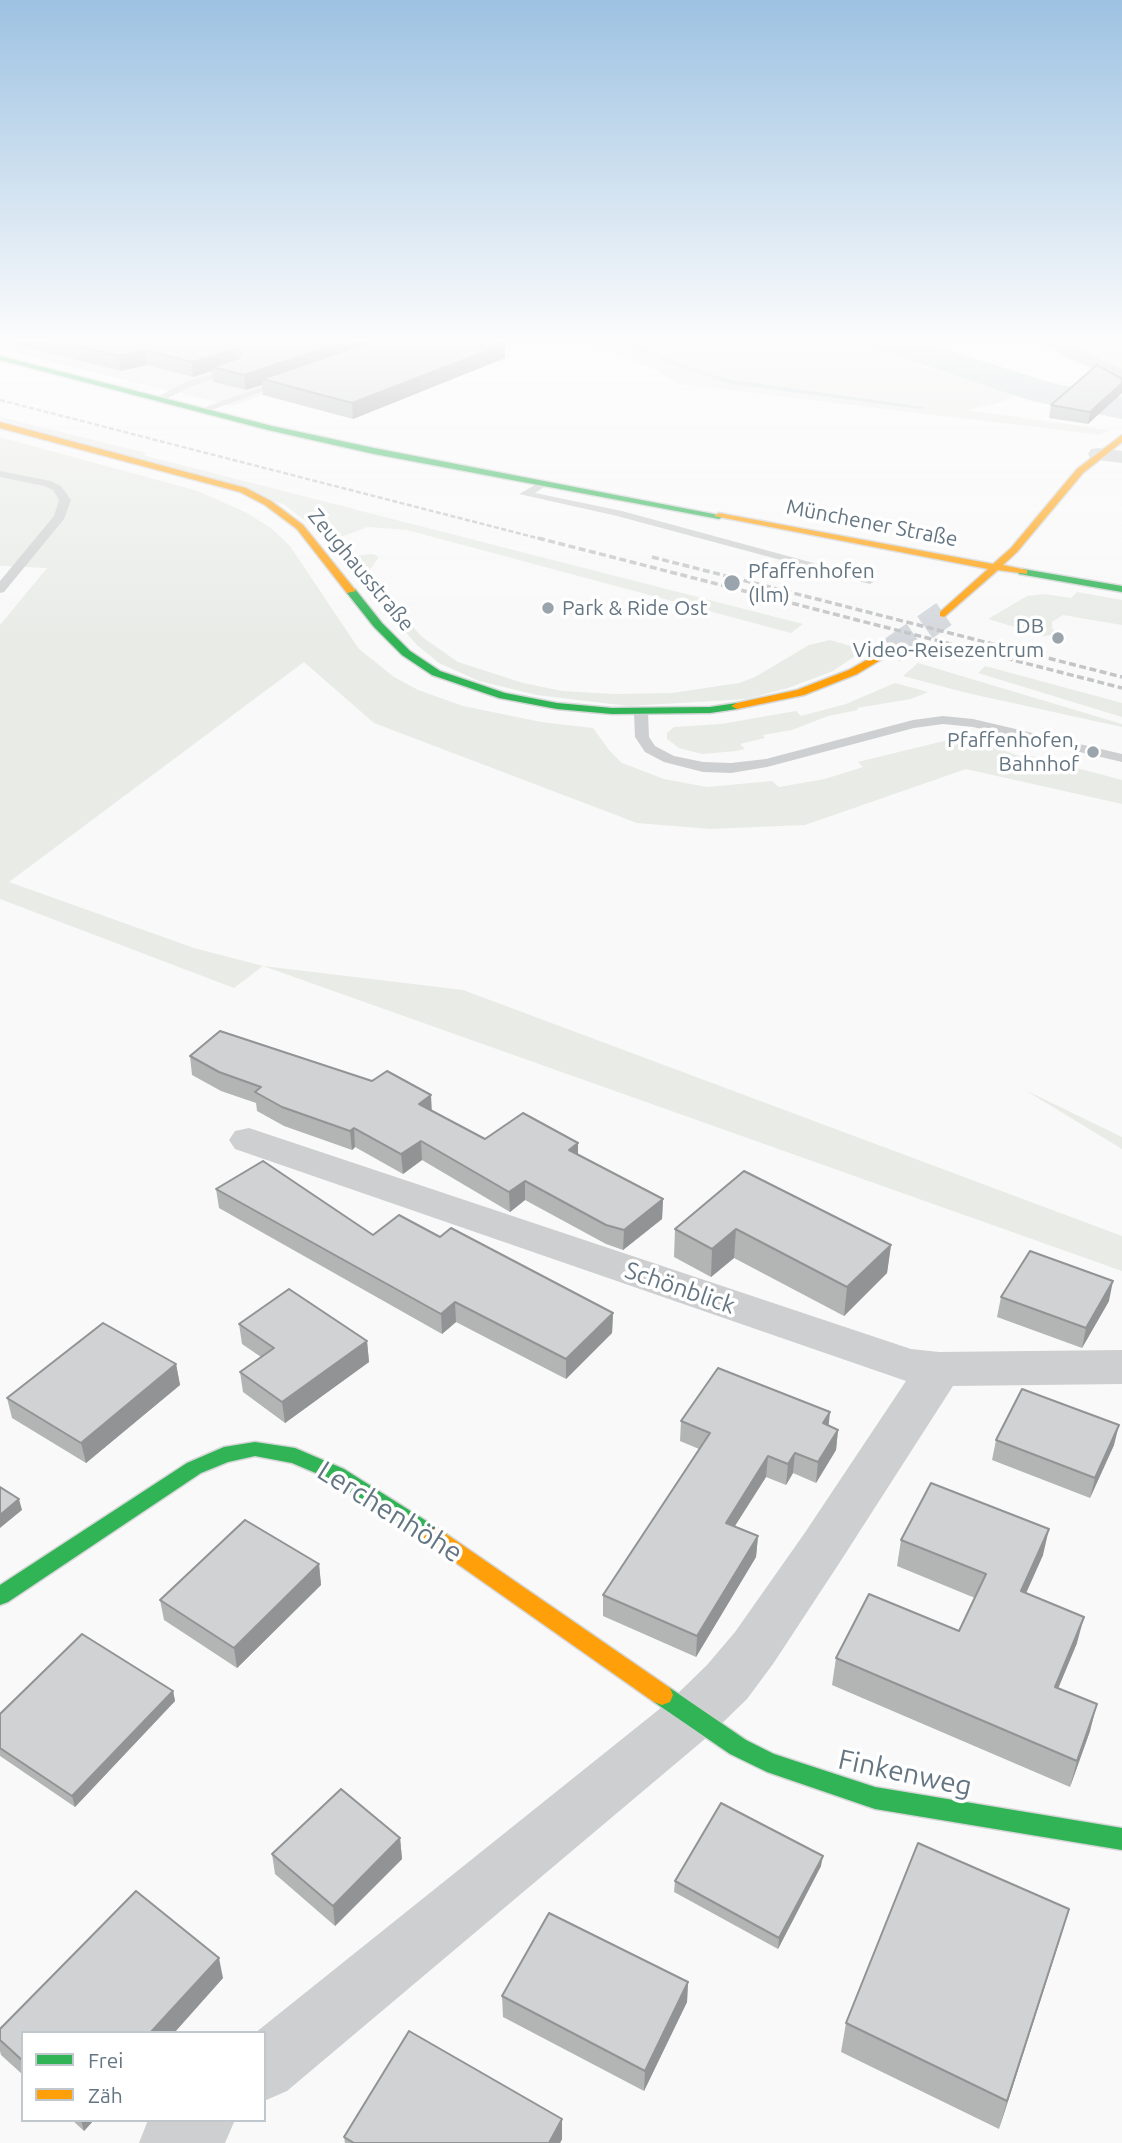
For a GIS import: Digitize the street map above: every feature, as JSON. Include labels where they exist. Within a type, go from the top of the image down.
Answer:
[{"type":"street","name":"Zeughausstraße","points":[[62,441],[202,477],[243,490],[268,503],[300,527],[390,639],[436,673],[474,688],[523,701],[641,713],[710,710],[785,697],[840,678],[892,650]]},
{"type":"street","name":"Münchener Straße","points":[[328,441],[997,568],[1122,589]]},
{"type":"street","points":[[944,614],[997,568],[1072,480],[1099,454],[1118,441]]},
{"type":"street","points":[[1099,454],[1122,457]]},
{"type":"street","name":"Schönblick","points":[[249,1140],[908,1365],[939,1369],[1122,1367]]},
{"type":"street","points":[[266,2066],[692,1716],[727,1682],[754,1647],[939,1369]]},
{"type":"street","name":"Lerchenhöhe","points":[[0,1595],[194,1468],[224,1455],[255,1449],[275,1451],[295,1455],[327,1469],[409,1519],[692,1716]]},
{"type":"street","name":"Finkenweg","points":[[692,1716],[738,1747],[767,1762],[851,1792],[1122,1839]]},
{"type":"street","points":[[173,2143],[199,2122]]},
{"type":"lane","points":[[0,474],[47,484],[57,488],[65,500],[60,517],[0,589]]},
{"type":"lane","points":[[544,483],[525,494],[618,513],[870,580]]},
{"type":"lane","points":[[641,713],[642,737],[650,749],[678,762],[702,767],[731,768],[767,763],[913,724],[943,720],[973,723],[1122,758]]},
{"type":"shaded area","points":[[0,441],[15,441],[198,491],[247,513],[271,528],[290,546],[359,649],[394,677],[418,690],[463,706],[541,722],[593,728],[622,763],[664,779],[707,787],[772,781],[779,787],[825,779],[863,767],[858,762],[956,738],[974,740],[1022,757],[1031,756],[1122,780],[1122,804],[966,769],[805,825],[711,829],[637,823],[374,723],[304,662],[9,882],[194,948],[263,966],[234,988],[0,899],[0,625],[47,568],[0,566]]},
{"type":"shaded area","points":[[73,441],[98,441],[147,453],[143,455],[803,624],[791,633],[407,530],[368,527],[327,542],[283,504]]},
{"type":"shaded area","points":[[373,554],[379,557],[371,568],[369,578],[422,637],[458,662],[523,683],[562,691],[672,693],[739,683],[755,677],[809,645],[830,640],[864,650],[833,671],[788,688],[747,699],[628,706],[537,695],[479,681],[439,663],[417,645],[339,557]]},
{"type":"shaded area","points":[[1077,592],[1122,600],[1122,625],[1063,615],[1052,622],[1052,628],[1057,634],[1044,636],[988,619],[1027,596],[1044,594],[1071,598]]},
{"type":"shaded area","points":[[918,663],[1122,724],[1122,727],[903,676]]},
{"type":"shaded area","points":[[985,666],[1122,703],[1122,717],[978,673]]},
{"type":"shaded area","points":[[895,683],[928,692],[911,699],[857,708],[858,710],[828,716],[792,730],[763,735],[765,738],[740,744],[745,749],[736,751],[702,754],[679,748],[667,739],[667,733],[674,727],[721,724],[796,711],[801,716],[846,704]]},
{"type":"shaded area","points":[[263,966],[463,990],[1122,1236],[1122,1271]]},
{"type":"shaded area","points":[[1025,1090],[1122,1137],[1122,1149]]},
{"type":"building","points":[[220,1031],[372,1081],[387,1071],[431,1095],[419,1104],[485,1139],[523,1113],[578,1143],[569,1150],[663,1199],[624,1230],[606,1225],[525,1181],[509,1192],[421,1141],[401,1154],[354,1128],[350,1131],[282,1107],[255,1092],[261,1087],[219,1072],[190,1056]]},
{"type":"building","points":[[263,1161],[373,1235],[399,1215],[440,1237],[451,1228],[613,1313],[566,1359],[455,1302],[441,1314],[216,1189]]},
{"type":"building","points":[[744,1171],[891,1245],[847,1287],[736,1229],[712,1249],[675,1229]]},
{"type":"building","points":[[1030,1251],[1113,1281],[1086,1328],[1001,1297]]},
{"type":"building","points":[[289,1289],[367,1341],[282,1402],[240,1372],[274,1348],[239,1324]]},
{"type":"building","points":[[103,1323],[176,1364],[81,1443],[7,1398]]},
{"type":"building","points":[[718,1368],[830,1412],[823,1423],[838,1430],[818,1462],[795,1453],[788,1464],[768,1456],[726,1523],[758,1536],[697,1636],[603,1595],[710,1433],[681,1421]]},
{"type":"building","points":[[1022,1389],[1119,1425],[1095,1478],[996,1440]]},
{"type":"building","points":[[931,1483],[1049,1529],[1021,1591],[1084,1617],[1055,1687],[1097,1704],[1077,1761],[836,1658],[869,1594],[959,1631],[986,1574],[901,1540]]},
{"type":"building","points":[[0,1487],[19,1499],[0,1515]]},
{"type":"building","points":[[245,1520],[319,1564],[234,1648],[160,1600]]},
{"type":"building","points":[[82,1634],[173,1691],[72,1796],[0,1748],[0,1714]]},
{"type":"building","points":[[341,1789],[400,1838],[333,1906],[272,1854]]},
{"type":"building","points":[[721,1803],[823,1856],[779,1938],[675,1881]]},
{"type":"building","points":[[918,1843],[1069,1909],[1007,2101],[846,2023]]},
{"type":"building","points":[[136,1891],[219,1958],[152,2031],[21,2031],[21,2059],[0,2040],[0,2029]]},
{"type":"building","points":[[549,1913],[688,1982],[645,2071],[502,1996]]},
{"type":"building","points":[[409,2031],[562,2119],[549,2143],[354,2143],[344,2137]]},
{"type":"tunnel","points":[[892,650],[944,614]]},
{"type":"railway","points":[[160,441],[545,540]]},
{"type":"railway","points":[[538,538],[1122,688]]},
{"type":"railway","points":[[652,557],[1122,677]]},
{"type":"traffic: fast","points":[[329,441],[719,516]]},
{"type":"traffic: fast","points":[[1023,572],[1122,589]]},
{"type":"traffic: fast","points":[[351,591],[378,625],[406,653],[436,673],[503,696],[557,706],[612,711],[710,710],[737,706]]},
{"type":"traffic: fast","points":[[0,1596],[194,1468],[224,1455],[255,1449],[295,1456],[337,1474],[432,1535]]},
{"type":"traffic: fast","points":[[662,1695],[738,1747],[767,1762],[875,1798],[1122,1839]]},
{"type":"traffic: slow","points":[[60,441],[243,490],[268,503],[300,527],[351,591]]},
{"type":"traffic: slow","points":[[944,614],[1014,550],[1080,471],[1118,441]]},
{"type":"traffic: slow","points":[[719,516],[1023,572]]},
{"type":"traffic: slow","points":[[737,706],[800,693],[853,672],[892,650]]},
{"type":"traffic: slow","points":[[432,1535],[662,1695]]},
{"type":"place","name":"Pfaffenhofen (Ilm)","points":[[732,583]]},
{"type":"place","name":"Park & Ride Ost","points":[[548,608]]},
{"type":"place","name":"DB Video-Reisezentrum","points":[[1058,638]]},
{"type":"place","name":"Pfaffenhofen, Bahnhof","points":[[1093,752]]}]
